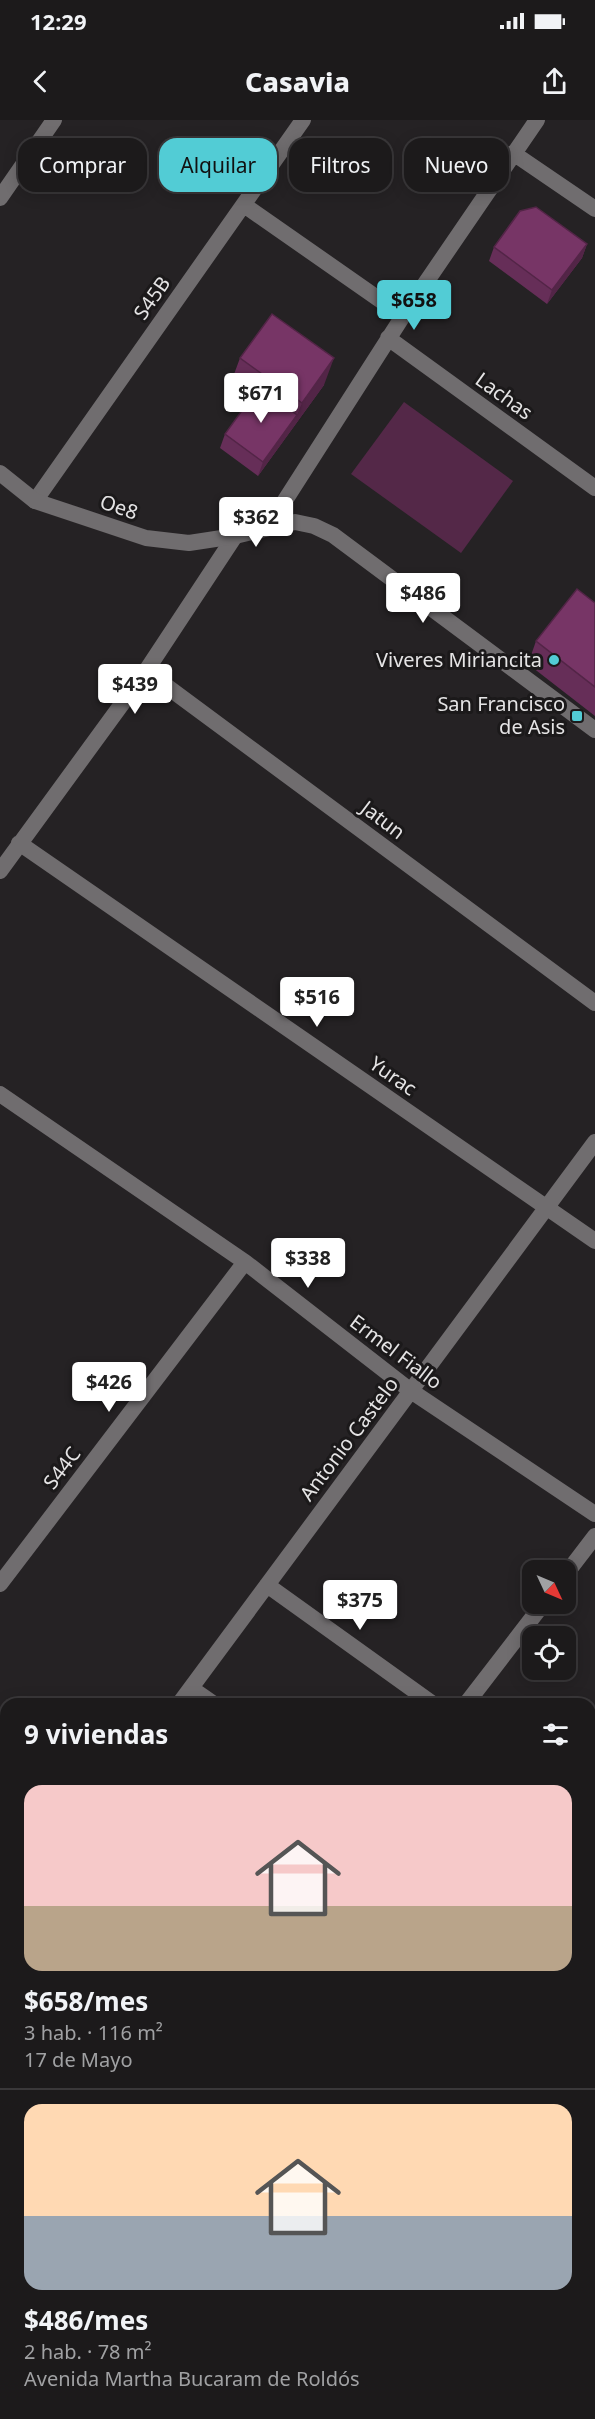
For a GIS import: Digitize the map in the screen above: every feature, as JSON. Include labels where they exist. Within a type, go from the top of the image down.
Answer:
[{"type":"street","points":[[0,198],[54,120]]},
{"type":"street","name":"S45B","points":[[35,501],[303,120]]},
{"type":"street","points":[[268,527],[388,338],[537,120]]},
{"type":"street","points":[[513,153],[595,209]]},
{"type":"street","points":[[244,205],[403,316]]},
{"type":"street","name":"Lachas","points":[[388,338],[595,489]]},
{"type":"street","name":"Oe8","points":[[0,473],[35,501],[146,538],[189,543],[235,537],[295,522],[314,526],[333,535],[595,730]]},
{"type":"street","points":[[0,871],[146,671],[235,537]]},
{"type":"street","name":"Jatun","points":[[146,671],[595,1003]]},
{"type":"street","name":"Yurac","points":[[19,843],[595,1241]]},
{"type":"street","name":"Ermel Fiallo","points":[[0,1094],[245,1262],[411,1391],[595,1514]]},
{"type":"street","name":"Antonio Castelo","points":[[184,1698],[595,1142]]},
{"type":"street","name":"S44C","points":[[0,1584],[245,1262]]},
{"type":"street","points":[[576,1561],[595,1536]]},
{"type":"street","points":[[267,1586],[425,1698]]},
{"type":"street","points":[[471,1698],[535,1614]]},
{"type":"street","points":[[191,1688],[205,1698]]},
{"type":"shaded area","points":[[404,402],[513,481],[461,553],[351,474]]},
{"type":"building","points":[[536,207],[587,244],[552,290],[494,247],[520,211]]},
{"type":"building","points":[[272,314],[334,358],[302,403],[240,358]]},
{"type":"building","points":[[259,387],[297,415],[263,462],[225,434]]},
{"type":"building","points":[[577,589],[595,603],[595,687],[536,641]]},
{"type":"place","name":"Viveres Miriancita","points":[[554,660]]},
{"type":"place","name":"San Francisco de Asis","points":[[577,716]]}]
